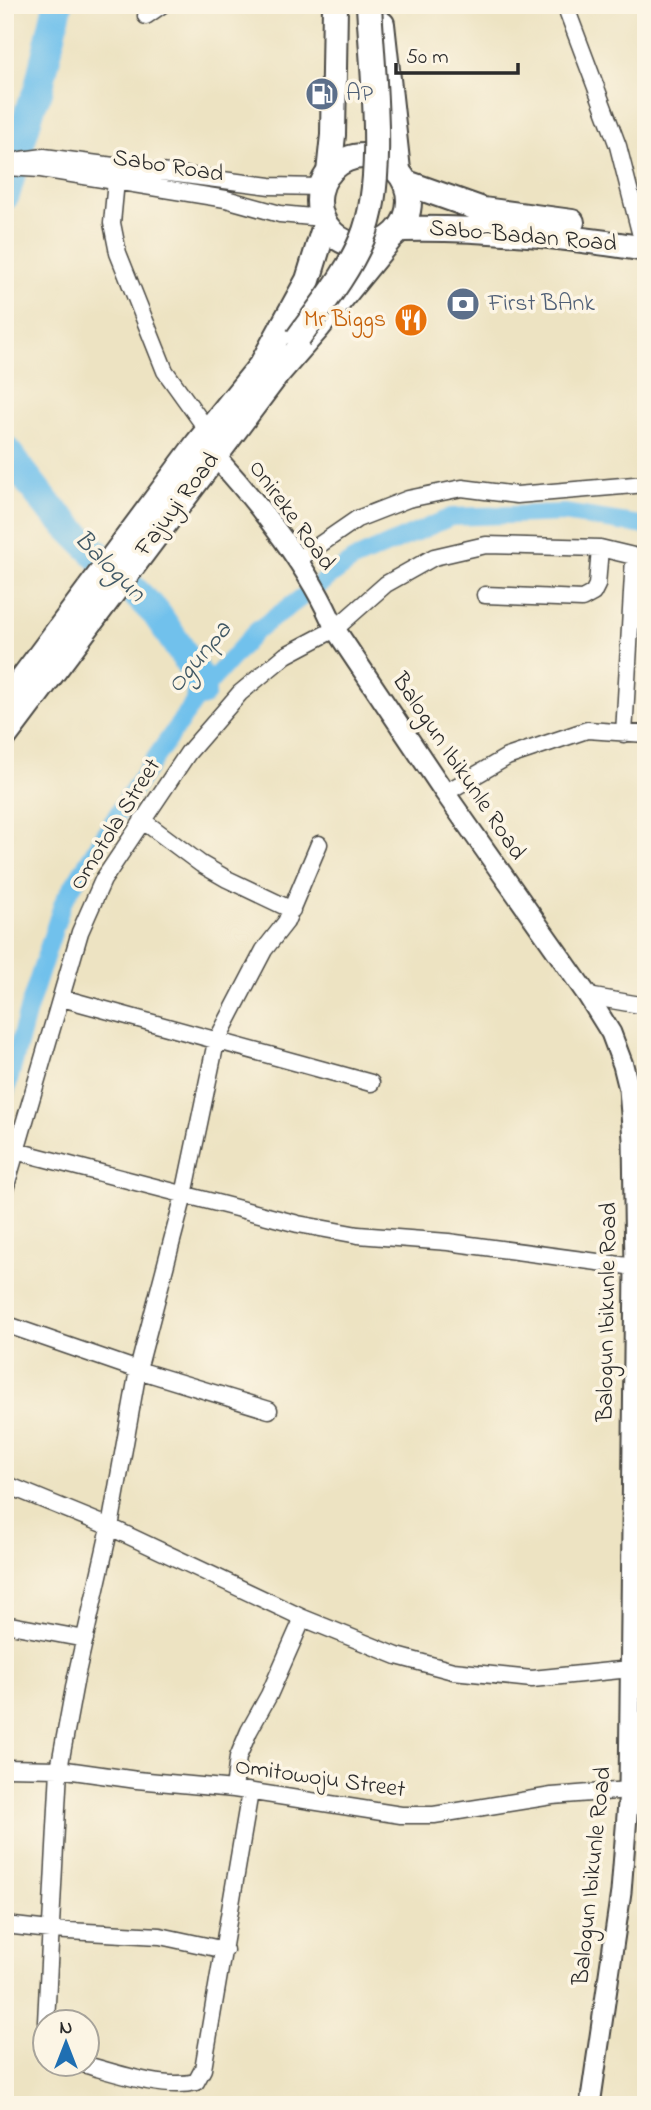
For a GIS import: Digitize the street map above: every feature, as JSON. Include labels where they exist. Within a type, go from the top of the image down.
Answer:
[{"type":"main road","points":[[335,5],[333,135],[319,203],[324,222],[338,238],[354,245],[372,246],[395,234]]},
{"type":"main road","points":[[291,337],[341,243],[352,219],[357,196],[361,142],[353,5]]},
{"type":"main road","points":[[291,337],[350,260],[361,241],[369,218],[375,139],[369,5]]},
{"type":"main road","points":[[270,369],[320,327],[408,215],[410,199],[402,177],[380,5]]},
{"type":"main road","points":[[325,180],[340,162],[370,156],[385,160],[402,177]]},
{"type":"main road","name":"Sabo-Badan Road","points":[[402,177],[483,210],[644,238]]},
{"type":"main road","points":[[270,369],[308,280],[324,222]]},
{"type":"main road","name":"Sabo-Badan Road","points":[[395,234],[439,228],[563,237],[644,238]]},
{"type":"main road","name":"Fajuyi Road","points":[[5,702],[215,456],[291,337]]},
{"type":"main road","name":"Fajuyi Road","points":[[5,736],[208,430],[270,369]]},
{"type":"street","points":[[146,16],[162,5]]},
{"type":"street","points":[[565,5],[618,146],[644,238]]},
{"type":"street","name":"Sabo Road","points":[[5,165],[43,163],[270,186],[325,180]]},
{"type":"street","name":"Sabo Road","points":[[43,163],[116,181],[226,199],[280,214],[324,222]]},
{"type":"street","points":[[116,181],[112,223],[118,253],[165,371],[208,430]]},
{"type":"street","name":"Onireke Road","points":[[215,456],[250,495],[326,607]]},
{"type":"street","points":[[300,568],[357,519],[408,499],[462,488],[517,495],[646,484]]},
{"type":"street","name":"Omotola Street","points":[[5,1189],[80,932],[103,880],[188,753],[240,693],[286,655],[335,629],[386,584],[434,557],[486,544],[600,548],[640,558]]},
{"type":"street","points":[[485,595],[582,599],[593,593],[597,585],[600,548]]},
{"type":"street","points":[[624,734],[640,558]]},
{"type":"street","name":"Balogun Ibikunle Road","points":[[326,607],[335,629],[611,1032],[629,1089],[640,1216],[635,1267],[638,1418],[630,1669],[638,1736],[629,1790],[621,1892],[590,2105]]},
{"type":"street","points":[[445,793],[507,757],[587,730],[646,734]]},
{"type":"street","points":[[142,820],[227,880],[292,910]]},
{"type":"street","points":[[47,2008],[59,1769],[110,1527],[138,1370],[184,1195],[216,1042],[264,950],[286,922],[319,844]]},
{"type":"street","points":[[588,996],[646,1006]]},
{"type":"street","points":[[62,998],[371,1083]]},
{"type":"street","points":[[16,1151],[298,1224],[358,1235],[447,1242],[635,1267]]},
{"type":"street","points":[[5,1324],[138,1370],[269,1410]]},
{"type":"street","points":[[5,1484],[110,1527],[303,1618],[397,1656],[453,1671],[532,1679],[630,1669]]},
{"type":"street","points":[[102,2069],[181,2086],[196,2082],[203,2069],[225,1950],[242,1791],[238,1757],[303,1618]]},
{"type":"street","points":[[5,1624],[85,1639]]},
{"type":"street","name":"Omitowoju Street","points":[[5,1768],[59,1769],[242,1791],[401,1815],[434,1815],[552,1796],[629,1790]]},
{"type":"street","points":[[5,1925],[160,1936],[225,1950]]},
{"type":"waterway","name":"Balogun","points":[[5,195],[31,106],[38,91],[58,5]]},
{"type":"waterway","name":"Balogun","points":[[5,450],[49,507],[156,613],[199,677],[201,692]]},
{"type":"waterway","name":"Ogunpa","points":[[5,1096],[28,1010],[63,902],[128,797],[201,692],[257,630],[353,560],[451,517],[564,513],[646,526]]},
{"type":"place","name":"AP","points":[[322,94]]},
{"type":"place","name":"First BAnk","points":[[463,304]]},
{"type":"place","name":"Mr Biggs","points":[[411,320]]}]
